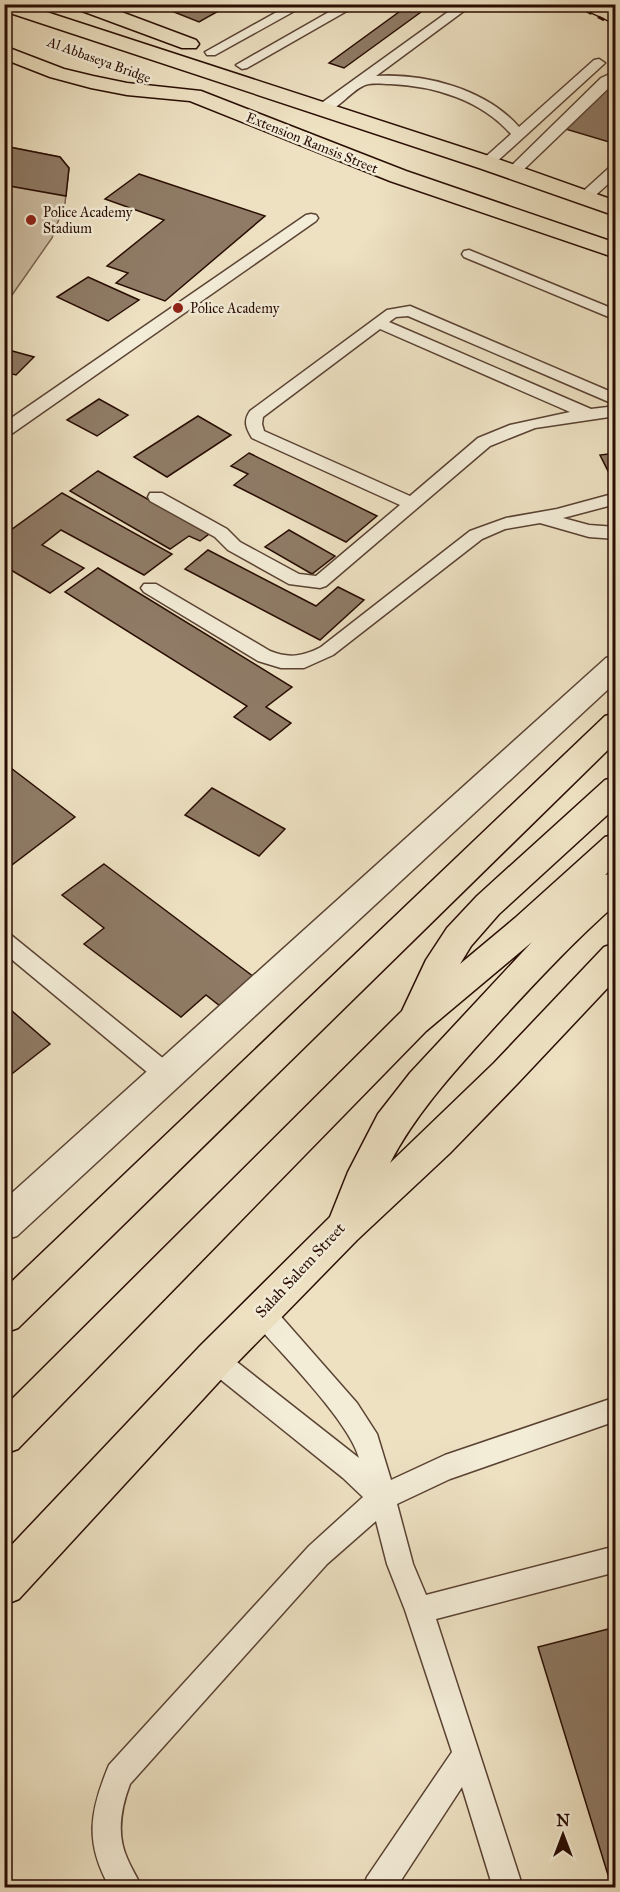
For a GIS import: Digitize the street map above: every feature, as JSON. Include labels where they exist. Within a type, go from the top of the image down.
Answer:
[{"type":"main road","name":"Extension Ramsis Street","points":[[81,4],[242,65],[273,84],[282,97]]},
{"type":"main road","points":[[589,4],[615,18]]},
{"type":"main road","name":"Al Abbaseya Bridge","points":[[4,5],[100,38]]},
{"type":"main road","name":"Extension Ramsis Street","points":[[100,38],[513,172],[615,209]]},
{"type":"main road","name":"Extension Ramsis Street","points":[[4,52],[57,73],[91,82],[127,89],[194,95],[398,177],[615,251]]},
{"type":"main road","name":"Al Abbaseya Bridge","points":[[118,67],[194,95]]},
{"type":"main road","points":[[4,1315],[615,724]]},
{"type":"main road","points":[[414,1021],[438,970],[459,937],[488,905],[615,788]]},
{"type":"main road","name":"Salah Salem Street","points":[[4,1584],[214,1359],[344,1228],[366,1172],[391,1125],[539,934],[615,846]]},
{"type":"main road","name":"Salah Salem Street","points":[[4,1435],[414,1021],[615,884]]},
{"type":"main road","points":[[344,1228],[445,1134],[615,956]]},
{"type":"street","points":[[4,1224],[615,665]]},
{"type":"lane","points":[[211,52],[301,4]]},
{"type":"lane","points":[[242,65],[353,4]]},
{"type":"lane","points":[[321,110],[466,5]]},
{"type":"lane","points":[[487,164],[599,63]]},
{"type":"lane","points":[[513,172],[606,81],[615,75]]},
{"type":"lane","points":[[362,81],[383,78],[405,79],[477,100],[503,116],[518,134]]},
{"type":"lane","points":[[584,198],[615,168]]},
{"type":"lane","points":[[4,431],[311,218]]},
{"type":"lane","points":[[469,254],[615,316]]},
{"type":"lane","points":[[412,504],[258,434],[253,420],[256,414],[378,323],[398,311],[410,310],[615,400]]},
{"type":"lane","points":[[378,323],[589,414]]},
{"type":"lane","points":[[458,357],[478,340]]},
{"type":"lane","points":[[156,497],[221,533],[234,546],[295,580],[313,583],[326,579],[484,442],[502,432],[543,419],[615,411]]},
{"type":"lane","points":[[150,588],[264,656],[279,662],[297,664],[314,660],[327,651],[476,535],[505,522],[540,518],[615,498]]},
{"type":"lane","points":[[540,518],[589,531],[615,533]]},
{"type":"lane","points":[[4,941],[167,1075]]},
{"type":"lane","points":[[261,1312],[348,1412],[368,1443],[400,1564],[467,1755],[507,1887]]},
{"type":"lane","points":[[214,1359],[352,1469],[382,1498]]},
{"type":"lane","points":[[127,1887],[112,1864],[105,1834],[107,1804],[119,1775],[318,1556],[382,1498],[445,1468],[615,1409]]},
{"type":"lane","points":[[418,1610],[615,1559]]},
{"type":"lane","points":[[378,1887],[467,1755]]},
{"type":"shaded area","name":"Police Academy Stadium","points":[[5,146],[60,157],[69,168],[65,203],[52,238],[5,305]]},
{"type":"building","points":[[154,4],[231,4],[199,22]]},
{"type":"building","points":[[410,4],[432,4],[344,68],[329,63]]},
{"type":"building","points":[[616,78],[616,144],[562,128]]},
{"type":"building","points":[[4,146],[60,157],[69,168],[66,196],[4,185]]},
{"type":"building","points":[[139,174],[265,216],[165,301],[116,283],[128,273],[107,266],[164,220],[105,199]]},
{"type":"building","points":[[88,277],[139,300],[108,321],[57,297]]},
{"type":"building","points":[[5,349],[34,357],[16,375],[4,372]]},
{"type":"building","points":[[99,399],[128,415],[97,436],[67,420]]},
{"type":"building","points":[[198,416],[231,435],[167,477],[134,457]]},
{"type":"building","points":[[249,453],[377,516],[346,542],[234,485],[248,474],[231,466]]},
{"type":"building","points":[[616,453],[616,483],[614,483],[600,455]]},
{"type":"building","points":[[98,471],[209,534],[200,541],[189,536],[170,549],[70,491]]},
{"type":"building","points":[[62,493],[172,554],[144,575],[61,530],[42,545],[84,568],[50,593],[4,566],[4,535]]},
{"type":"building","points":[[289,530],[335,556],[312,574],[265,547]]},
{"type":"building","points":[[208,550],[316,606],[338,587],[364,600],[320,640],[185,569]]},
{"type":"building","points":[[98,568],[292,687],[266,707],[291,723],[270,740],[234,717],[247,706],[65,592]]},
{"type":"building","points":[[7,765],[75,817],[4,871],[4,768]]},
{"type":"building","points":[[212,788],[285,829],[259,856],[185,815]]},
{"type":"building","points":[[104,864],[254,977],[220,1006],[206,995],[181,1017],[84,944],[104,928],[62,895]]},
{"type":"building","points":[[4,1004],[50,1044],[4,1080]]},
{"type":"building","points":[[616,1627],[616,1888],[612,1888],[538,1647]]},
{"type":"railway","points":[[573,4],[616,26]]},
{"type":"place","name":"Police Academy Stadium","points":[[31,220]]},
{"type":"place","name":"Police Academy","points":[[178,308]]}]
